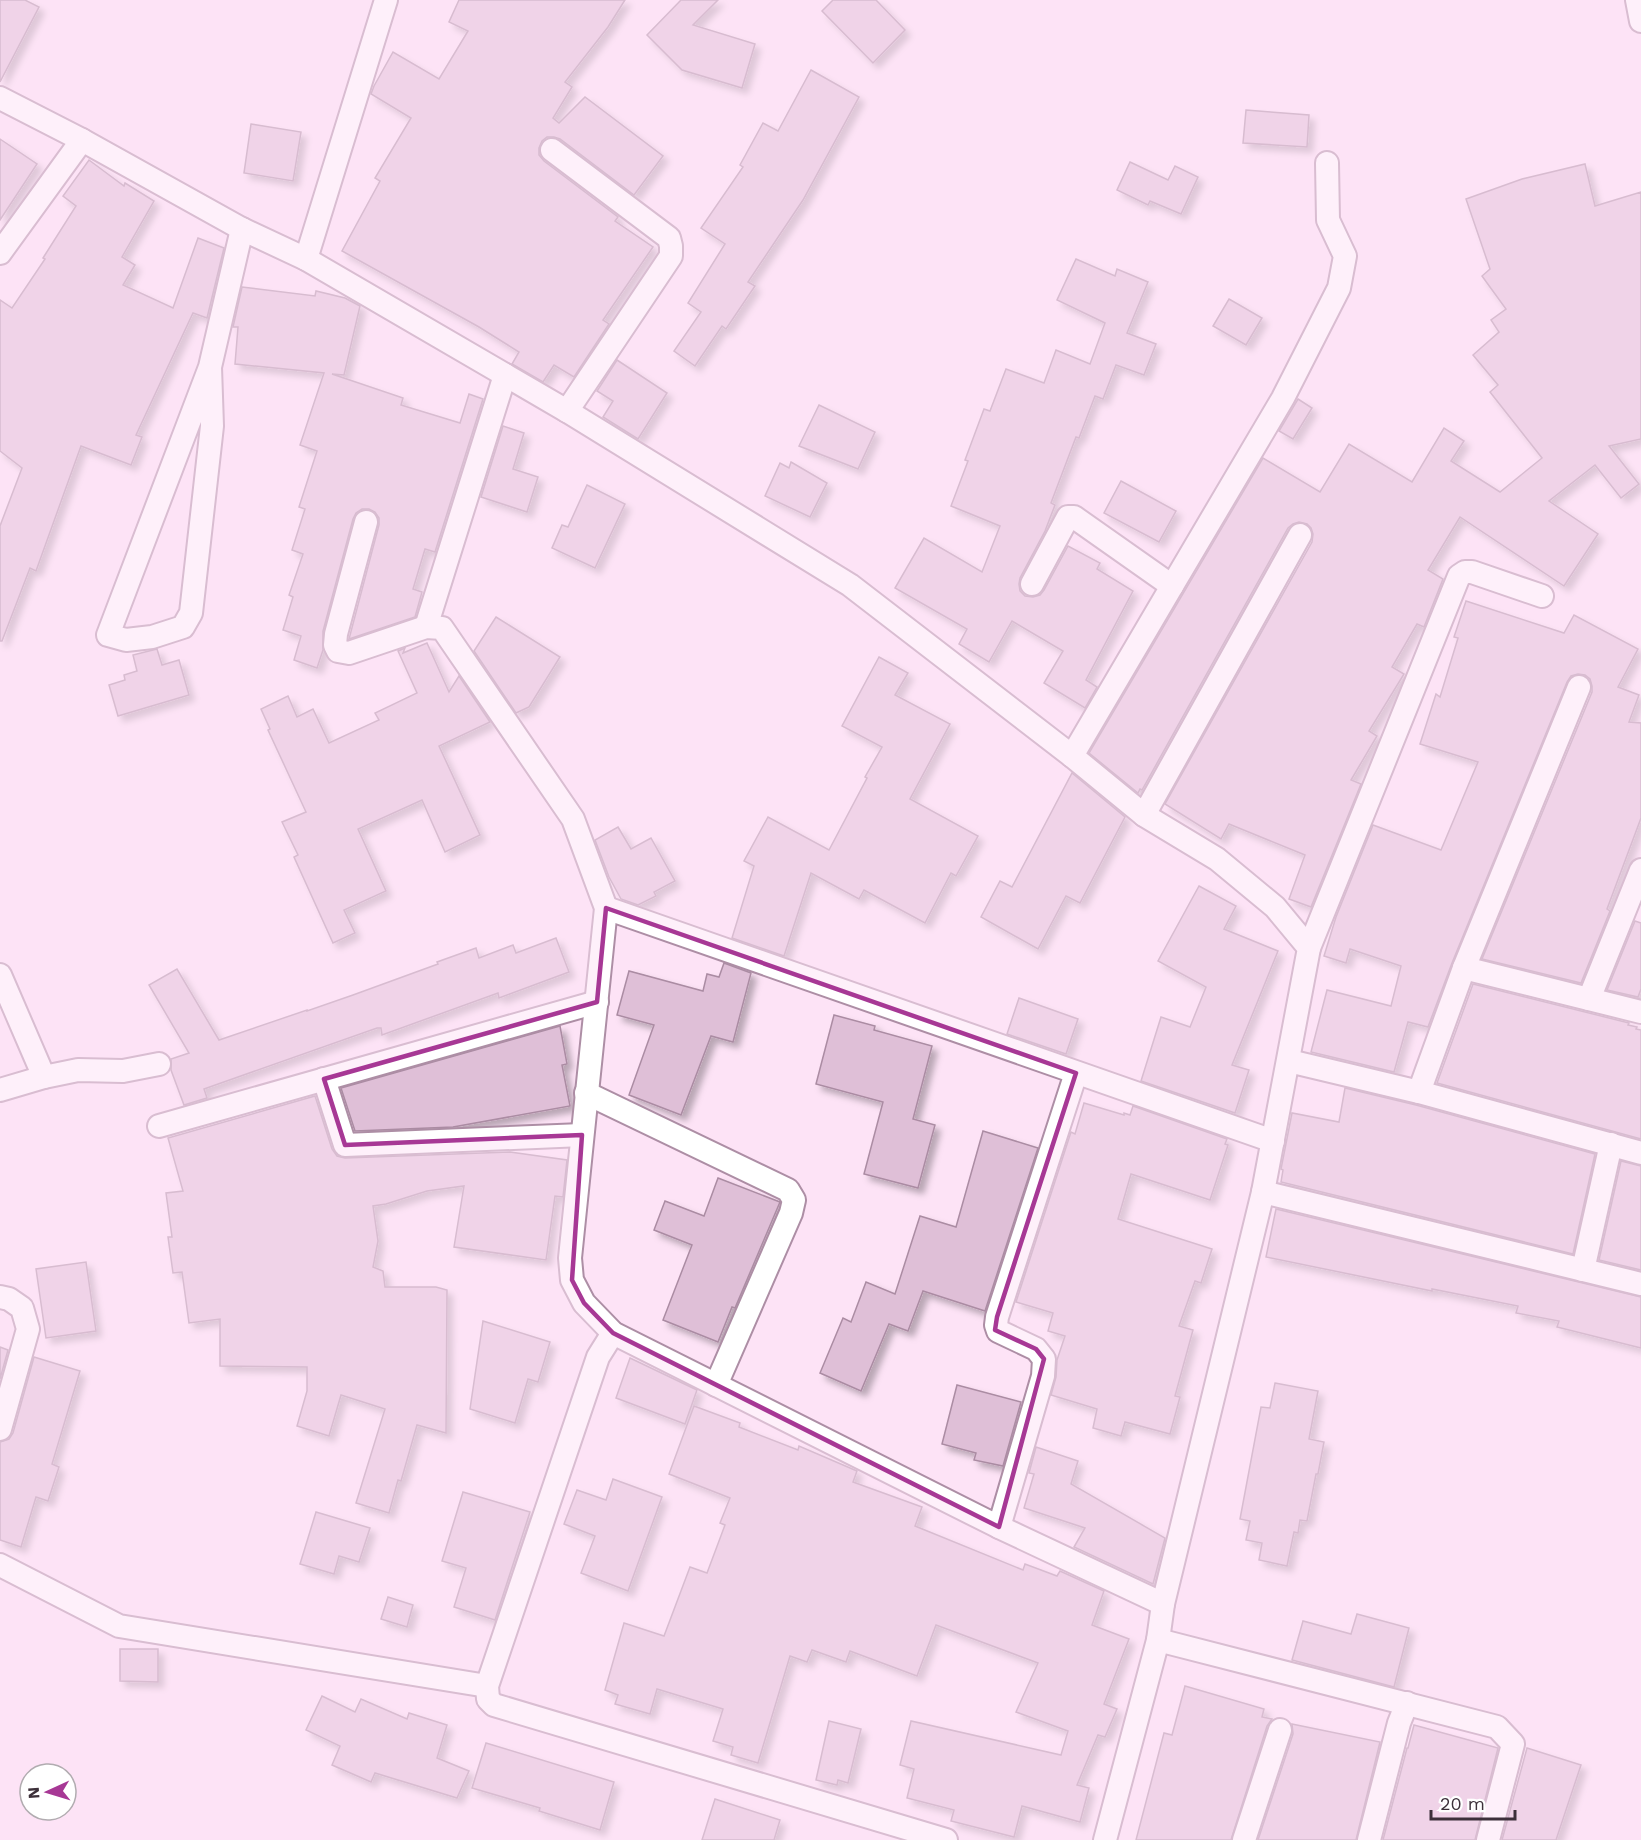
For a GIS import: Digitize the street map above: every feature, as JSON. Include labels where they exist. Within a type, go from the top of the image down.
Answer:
[{"type":"street","points":[[306,259],[386,0]]},
{"type":"street","points":[[1637,0],[1641,21]]},
{"type":"street","points":[[0,98],[82,140],[242,229],[306,259],[567,411],[850,585],[1072,756],[1144,815],[1217,859],[1275,907],[1310,948]]},
{"type":"street","points":[[0,253],[82,140]]},
{"type":"street","points":[[552,150],[669,238],[671,246],[671,256],[567,411]]},
{"type":"street","points":[[1072,756],[1283,398],[1339,288],[1345,256],[1328,220],[1327,163]]},
{"type":"street","points":[[210,367],[212,426],[192,614],[183,627],[152,637],[126,640],[108,635],[210,367],[242,229]]},
{"type":"street","points":[[426,627],[505,375]]},
{"type":"street","points":[[1032,584],[1070,516],[1172,586]]},
{"type":"street","points":[[366,522],[336,634],[335,645],[338,651],[349,653],[426,627],[442,628],[573,819],[606,908],[570,1258],[572,1280],[584,1303],[613,1333],[999,1527],[1163,1604]]},
{"type":"street","points":[[1144,815],[1300,535]]},
{"type":"street","points":[[1105,1840],[1158,1640],[1163,1604],[1263,1192],[1310,948],[1459,576],[1465,572],[1472,572],[1542,596]]},
{"type":"street","points":[[1419,1092],[1464,968],[1579,687]]},
{"type":"street","points":[[1589,999],[1641,870]]},
{"type":"street","points":[[606,908],[1273,1141]]},
{"type":"street","points":[[1464,968],[1641,1012]]},
{"type":"street","points":[[0,975],[44,1077]]},
{"type":"street","points":[[159,1126],[597,1002]]},
{"type":"street","points":[[1289,1061],[1419,1092],[1641,1153]]},
{"type":"street","points":[[0,1090],[78,1070],[123,1071],[159,1064]]},
{"type":"street","points":[[999,1527],[1043,1376],[1044,1359],[1036,1349],[998,1331],[997,1317],[1076,1073]]},
{"type":"street","points":[[324,1079],[345,1144],[582,1136]]},
{"type":"street","points":[[586,1093],[788,1190],[794,1200],[791,1213],[716,1385]]},
{"type":"street","points":[[1583,1270],[1611,1144]]},
{"type":"street","points":[[1263,1192],[1641,1284]]},
{"type":"street","points":[[0,1297],[9,1299],[22,1308],[28,1329],[0,1429]]},
{"type":"street","points":[[613,1333],[598,1357],[487,1686],[488,1699],[494,1705],[946,1840]]},
{"type":"street","points":[[0,1566],[118,1626],[487,1686]]},
{"type":"street","points":[[1158,1640],[1407,1702],[1497,1727],[1513,1744],[1488,1840]]},
{"type":"street","points":[[1369,1840],[1399,1723],[1407,1702]]},
{"type":"street","points":[[1244,1840],[1280,1730]]},
{"type":"highlighted area","points":[[606,908],[1076,1073],[997,1317],[995,1330],[1036,1349],[1044,1359],[999,1527],[613,1333],[584,1303],[572,1280],[582,1135],[345,1145],[324,1079],[597,1002]]},
{"type":"building","points":[[0,0],[25,0],[39,7],[0,82]]},
{"type":"building","points":[[459,0],[625,0],[608,27],[565,82],[572,87],[553,118],[559,123],[585,97],[663,156],[634,195],[560,139],[547,137],[539,148],[539,155],[544,161],[618,217],[615,221],[653,247],[603,320],[609,324],[574,377],[554,365],[543,382],[512,364],[519,352],[479,327],[342,251],[380,181],[375,178],[411,118],[371,94],[374,86],[393,52],[439,79],[468,31],[449,22]]},
{"type":"building","points":[[681,0],[718,0],[693,25],[755,44],[742,88],[682,70],[647,35]]},
{"type":"building","points":[[833,0],[876,0],[905,30],[873,63],[822,11]]},
{"type":"building","points":[[811,70],[859,97],[803,200],[748,282],[755,286],[726,329],[722,326],[695,366],[674,351],[701,312],[688,303],[725,244],[701,228],[743,167],[740,165],[763,123],[778,131]]},
{"type":"building","points":[[1246,110],[1309,115],[1307,147],[1243,143]]},
{"type":"building","points":[[251,124],[301,132],[293,181],[244,173]]},
{"type":"building","points":[[0,139],[37,164],[0,220]]},
{"type":"building","points":[[89,160],[124,186],[125,183],[154,201],[122,257],[135,265],[123,285],[173,308],[198,238],[224,248],[207,318],[193,313],[136,435],[142,437],[131,465],[81,446],[36,571],[30,568],[2,641],[0,641],[0,526],[22,468],[0,451],[0,300],[12,308],[45,259],[43,258],[76,206],[63,196]]},
{"type":"building","points":[[1130,162],[1168,180],[1175,166],[1198,177],[1181,214],[1150,201],[1148,205],[1117,190]]},
{"type":"building","points":[[1585,164],[1595,206],[1641,192],[1641,439],[1609,446],[1639,484],[1621,498],[1595,465],[1549,501],[1598,534],[1564,586],[1460,517],[1428,570],[1443,579],[1424,627],[1417,624],[1392,667],[1404,674],[1369,731],[1377,736],[1351,780],[1361,784],[1311,907],[1289,899],[1305,855],[1229,824],[1221,839],[1165,804],[1312,542],[1313,534],[1307,524],[1299,522],[1288,528],[1142,790],[1140,789],[1138,793],[1089,753],[1263,458],[1320,492],[1349,444],[1412,482],[1444,428],[1464,441],[1451,461],[1500,492],[1542,458],[1490,392],[1498,385],[1473,355],[1499,332],[1491,320],[1506,309],[1482,276],[1490,269],[1466,199],[1522,179]]},
{"type":"building","points":[[1076,259],[1115,276],[1117,269],[1148,282],[1127,333],[1156,344],[1144,375],[1116,365],[1103,399],[1095,396],[1079,438],[1076,437],[1051,503],[1055,505],[1045,531],[1020,578],[1020,591],[1025,596],[1040,595],[1068,546],[1100,563],[1097,569],[1133,591],[1086,680],[1097,687],[1085,708],[1044,683],[1063,651],[1012,621],[989,662],[959,644],[967,629],[895,588],[924,538],[982,572],[1000,526],[951,506],[984,409],[990,411],[1006,369],[1044,383],[1056,350],[1090,364],[1105,323],[1057,300]]},
{"type":"building","points":[[242,287],[315,296],[316,291],[345,298],[360,306],[344,375],[332,374],[403,398],[401,405],[460,423],[469,394],[483,399],[435,552],[425,549],[413,589],[422,592],[415,617],[349,639],[379,525],[379,518],[375,512],[362,509],[353,519],[323,631],[323,650],[317,668],[294,660],[301,636],[283,630],[293,597],[289,595],[303,554],[292,550],[305,509],[299,507],[317,451],[300,445],[324,373],[235,364],[238,327],[233,327]]},
{"type":"building","points":[[1229,299],[1262,318],[1246,345],[1213,326]]},
{"type":"building","points":[[617,360],[667,393],[638,439],[603,417],[613,401],[597,391]]},
{"type":"building","points":[[1298,399],[1312,408],[1293,439],[1279,431]]},
{"type":"building","points":[[819,405],[875,432],[858,469],[799,446]]},
{"type":"building","points":[[503,426],[524,433],[513,469],[538,477],[527,512],[481,497]]},
{"type":"building","points":[[791,462],[827,483],[810,517],[765,496],[780,463],[789,468]]},
{"type":"building","points":[[1121,481],[1176,511],[1159,542],[1104,513]]},
{"type":"building","points":[[587,485],[625,504],[595,568],[552,548],[562,525],[568,527]]},
{"type":"building","points":[[1466,601],[1564,633],[1574,615],[1638,649],[1618,687],[1639,695],[1629,722],[1641,723],[1641,818],[1607,909],[1610,911],[1581,983],[1482,959],[1592,692],[1590,679],[1578,674],[1571,676],[1567,682],[1428,1027],[1408,1022],[1394,1072],[1311,1052],[1327,990],[1391,1006],[1401,966],[1350,949],[1346,963],[1324,956],[1336,917],[1373,825],[1441,850],[1478,762],[1420,744],[1436,694],[1440,697],[1458,638],[1454,637]]},
{"type":"building","points":[[496,617],[560,657],[529,707],[516,713],[474,651]]},
{"type":"building","points":[[427,643],[449,692],[459,676],[490,722],[439,746],[480,835],[445,852],[422,800],[358,829],[386,891],[344,910],[355,933],[333,943],[294,857],[298,855],[282,822],[306,812],[268,730],[270,729],[261,709],[288,696],[297,717],[313,709],[329,743],[379,720],[375,713],[417,693],[398,651],[405,648],[403,653]]},
{"type":"building","points":[[157,649],[162,665],[179,660],[189,695],[118,716],[109,685],[125,680],[124,675],[137,671],[133,655]]},
{"type":"building","points":[[879,657],[908,673],[895,695],[950,724],[910,799],[978,836],[956,876],[951,873],[925,923],[864,890],[859,899],[811,873],[784,956],[732,938],[754,866],[744,861],[768,817],[829,850],[867,778],[865,777],[882,747],[842,726]]},
{"type":"building","points":[[1072,773],[1125,817],[1080,903],[1066,896],[1038,949],[981,917],[1000,881],[1012,887]]},
{"type":"building","points":[[618,827],[631,849],[651,838],[675,881],[654,892],[656,896],[638,905],[621,899],[609,877],[595,840]]},
{"type":"building","points":[[1199,886],[1236,906],[1224,929],[1278,951],[1232,1065],[1249,1070],[1235,1113],[1141,1081],[1161,1017],[1190,1027],[1206,987],[1158,961]]},
{"type":"building","points":[[1635,921],[1641,923],[1641,989],[1638,997],[1607,990]]},
{"type":"building","points":[[556,938],[569,972],[499,998],[498,993],[382,1035],[381,1028],[377,1028],[204,1089],[207,1098],[184,1105],[171,1070],[171,1059],[189,1053],[149,985],[177,969],[219,1040],[353,995],[476,948],[479,958],[513,945],[516,953]]},
{"type":"building","points":[[724,963],[751,973],[733,1042],[711,1036],[681,1115],[629,1095],[654,1025],[617,1015],[629,971],[703,991],[707,974],[719,977]]},
{"type":"building","points":[[1473,984],[1629,1023],[1628,1025],[1641,1030],[1641,1139],[1437,1083]]},
{"type":"building","points":[[1019,998],[1078,1019],[1066,1054],[1007,1034]]},
{"type":"building","points":[[834,1015],[875,1026],[874,1030],[932,1046],[913,1119],[935,1125],[918,1188],[864,1174],[883,1102],[816,1084]]},
{"type":"building","points":[[560,1026],[567,1064],[562,1065],[570,1106],[453,1127],[355,1131],[341,1088]]},
{"type":"building","points":[[1345,1088],[1595,1154],[1573,1254],[1281,1182],[1283,1170],[1281,1169],[1292,1113],[1339,1122]]},
{"type":"building","points":[[315,1096],[332,1149],[337,1156],[345,1158],[510,1152],[567,1160],[563,1197],[555,1196],[546,1260],[454,1247],[464,1186],[427,1191],[373,1206],[378,1241],[373,1267],[383,1271],[385,1287],[436,1287],[447,1290],[446,1433],[417,1425],[389,1513],[356,1503],[385,1409],[341,1395],[329,1436],[297,1426],[307,1391],[307,1367],[220,1366],[220,1319],[189,1323],[182,1272],[173,1273],[168,1237],[172,1237],[166,1193],[183,1191],[168,1138]]},
{"type":"building","points":[[1084,1103],[1124,1115],[1124,1113],[1130,1115],[1133,1106],[1227,1139],[1225,1144],[1228,1145],[1210,1200],[1131,1174],[1118,1219],[1212,1249],[1201,1283],[1195,1281],[1179,1326],[1193,1330],[1175,1396],[1180,1397],[1170,1434],[1125,1422],[1121,1436],[1093,1428],[1097,1409],[1051,1395],[1056,1377],[1057,1360],[1065,1336],[1048,1331],[1053,1313],[1016,1302],[1071,1132],[1075,1134]]},
{"type":"building","points":[[983,1131],[1038,1148],[985,1311],[923,1291],[908,1331],[889,1324],[861,1391],[820,1373],[843,1318],[851,1322],[866,1282],[895,1294],[920,1216],[956,1227]]},
{"type":"building","points":[[1621,1161],[1641,1166],[1641,1270],[1599,1260]]},
{"type":"building","points":[[718,1178],[780,1202],[718,1342],[663,1320],[692,1245],[654,1230],[665,1201],[704,1216]]},
{"type":"building","points":[[1276,1209],[1641,1297],[1641,1348],[1557,1327],[1559,1321],[1516,1313],[1518,1306],[1266,1257]]},
{"type":"building","points":[[86,1262],[96,1331],[46,1338],[36,1269]]},
{"type":"building","points":[[483,1321],[550,1342],[538,1382],[528,1379],[515,1423],[470,1409]]},
{"type":"building","points":[[0,1347],[8,1350],[0,1379]]},
{"type":"building","points":[[34,1357],[80,1371],[52,1464],[59,1467],[48,1501],[36,1497],[21,1547],[0,1540],[0,1442],[9,1439],[13,1433]]},
{"type":"building","points":[[630,1358],[697,1390],[685,1424],[616,1398]]},
{"type":"building","points":[[1275,1383],[1318,1391],[1309,1439],[1324,1442],[1307,1521],[1300,1520],[1298,1533],[1294,1532],[1287,1566],[1259,1560],[1262,1543],[1246,1540],[1250,1521],[1240,1519],[1261,1407],[1270,1408]]},
{"type":"building","points":[[957,1385],[1021,1402],[1003,1466],[974,1460],[976,1453],[942,1444]]},
{"type":"building","points":[[694,1406],[740,1423],[739,1427],[798,1450],[799,1446],[857,1471],[853,1482],[922,1507],[915,1526],[1023,1570],[1025,1564],[1057,1576],[1060,1571],[1104,1591],[1092,1625],[1129,1639],[1104,1704],[1117,1709],[1105,1737],[1098,1735],[1077,1785],[1089,1788],[1080,1822],[1022,1806],[1014,1837],[951,1821],[954,1810],[907,1798],[914,1769],[900,1765],[911,1721],[1061,1755],[1068,1731],[1016,1712],[1038,1663],[936,1625],[917,1676],[850,1651],[846,1662],[812,1650],[807,1662],[790,1656],[758,1763],[731,1755],[733,1747],[713,1741],[723,1709],[657,1689],[650,1714],[615,1704],[618,1695],[605,1690],[624,1623],[664,1636],[690,1567],[707,1573],[725,1525],[720,1523],[730,1498],[669,1474]]},
{"type":"building","points":[[1036,1447],[1078,1461],[1071,1484],[1165,1538],[1153,1584],[1074,1547],[1085,1528],[1024,1508],[1034,1474],[1029,1473]]},
{"type":"building","points":[[613,1479],[662,1497],[628,1591],[581,1573],[595,1536],[564,1524],[577,1490],[606,1500]]},
{"type":"building","points":[[463,1492],[530,1512],[495,1620],[454,1607],[466,1568],[442,1561]]},
{"type":"building","points":[[316,1512],[370,1528],[359,1562],[339,1556],[334,1574],[300,1564]]},
{"type":"building","points":[[388,1597],[413,1605],[407,1627],[381,1619]]},
{"type":"building","points":[[1357,1614],[1409,1628],[1394,1687],[1292,1660],[1303,1621],[1351,1634]]},
{"type":"building","points":[[120,1649],[158,1649],[158,1682],[120,1681]]},
{"type":"building","points":[[1185,1686],[1264,1709],[1262,1717],[1272,1719],[1267,1726],[1231,1840],[1136,1840],[1164,1733],[1172,1735]]},
{"type":"building","points":[[322,1696],[355,1712],[361,1699],[407,1719],[409,1713],[447,1725],[437,1758],[469,1771],[457,1798],[375,1773],[371,1782],[332,1765],[340,1746],[306,1730]]},
{"type":"building","points":[[829,1721],[861,1729],[848,1783],[838,1780],[837,1785],[816,1780]]},
{"type":"building","points":[[1292,1724],[1380,1742],[1356,1840],[1258,1840],[1293,1734]]},
{"type":"building","points":[[1414,1725],[1498,1748],[1475,1840],[1383,1840]]},
{"type":"building","points":[[486,1743],[614,1782],[600,1830],[539,1811],[540,1808],[472,1788]]},
{"type":"building","points":[[1527,1748],[1581,1765],[1556,1840],[1502,1840]]},
{"type":"building","points":[[715,1799],[780,1820],[774,1840],[702,1840]]}]
